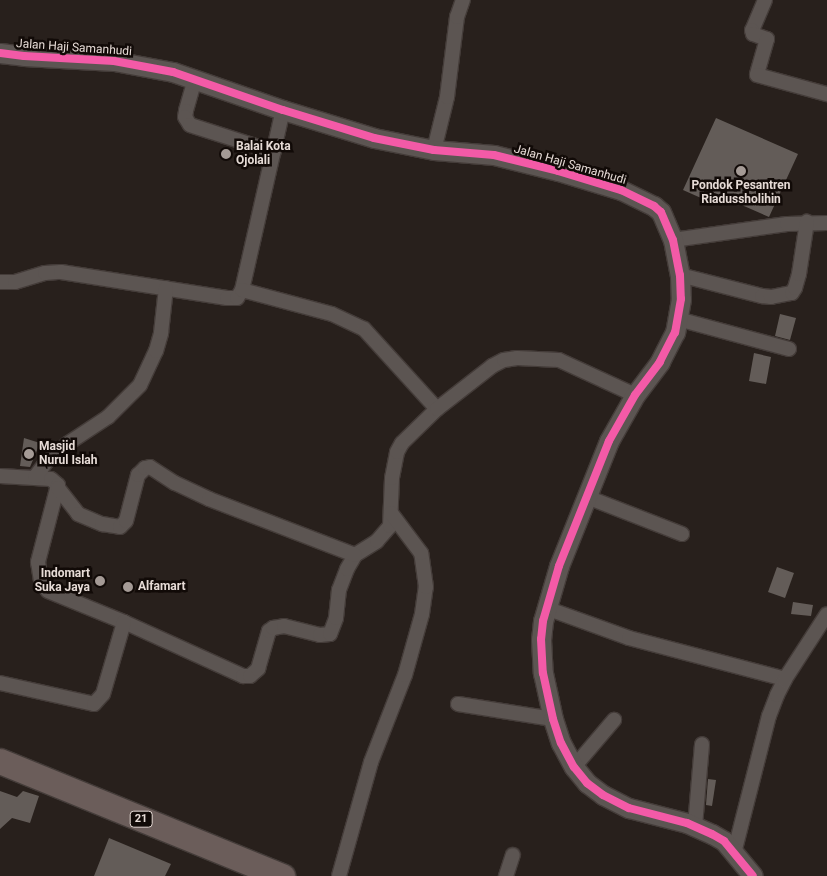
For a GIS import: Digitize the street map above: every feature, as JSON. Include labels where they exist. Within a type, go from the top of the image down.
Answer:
[{"type":"highway","name":"21","points":[[0,762],[282,876]]},
{"type":"street","points":[[434,150],[447,97],[462,0]]},
{"type":"street","points":[[765,0],[752,30],[753,34],[767,39],[757,75],[827,94]]},
{"type":"street","name":"Jalan Haji Samanhudi","points":[[0,53],[114,61],[144,66],[194,79],[283,110],[374,138],[434,150],[494,155],[525,162],[621,190],[654,206],[661,212],[673,240],[680,276],[678,319],[675,332],[660,362],[635,395],[609,440],[559,566],[546,608],[541,639],[542,657],[553,719],[561,743],[574,766],[592,787],[629,808],[695,826],[724,841],[753,876]]},
{"type":"street","points":[[194,79],[185,117],[190,125],[274,152]]},
{"type":"street","points":[[0,282],[15,282],[53,271],[232,299],[239,296],[242,290],[283,110]]},
{"type":"street","points":[[673,240],[807,222],[827,223]]},
{"type":"street","points":[[680,276],[762,296],[771,297],[792,293],[796,288],[799,274],[807,222]]},
{"type":"street","points":[[35,477],[47,461],[66,444],[108,417],[140,385],[156,351],[161,333],[166,288]]},
{"type":"street","points":[[242,290],[332,314],[364,329],[437,409]]},
{"type":"street","points":[[678,319],[789,349]]},
{"type":"street","points":[[58,488],[38,554],[41,582],[48,591],[124,622],[243,676],[252,676],[258,669],[269,632],[273,628],[280,626],[320,635],[330,634],[334,628],[342,581],[355,555],[386,533],[390,526],[392,478],[397,452],[402,443],[437,409],[492,366],[504,360],[517,358],[560,360],[635,395]]},
{"type":"street","points":[[1,481],[35,477],[56,481],[58,488],[78,514],[102,524],[120,527],[124,525],[128,516],[138,475],[145,468],[150,467],[175,484],[209,499],[355,555]]},
{"type":"street","points":[[587,497],[682,534]]},
{"type":"street","points":[[339,876],[372,762],[405,675],[422,614],[426,587],[421,553],[392,513]]},
{"type":"street","points":[[546,608],[629,638],[785,679]]},
{"type":"street","points":[[734,853],[769,716],[785,679],[827,614]]},
{"type":"street","points":[[0,684],[94,704],[103,694],[124,622]]},
{"type":"street","points":[[458,704],[553,719]]},
{"type":"street","points":[[574,766],[614,720]]},
{"type":"street","points":[[695,826],[702,744]]},
{"type":"street","points":[[506,876],[513,855]]},
{"type":"building","name":"Pondok Pesantren Riadussholihin","points":[[716,118],[798,154],[769,217],[705,189],[701,198],[683,190]]},
{"type":"building","points":[[780,314],[796,318],[790,340],[775,336]]},
{"type":"building","points":[[754,353],[771,357],[766,384],[749,381]]},
{"type":"building","name":"Masjid Nurul Islah","points":[[24,438],[40,443],[30,467],[20,466]]},
{"type":"building","points":[[777,567],[794,573],[785,598],[768,592]]},
{"type":"building","points":[[793,602],[813,605],[811,616],[791,614]]},
{"type":"building","points":[[708,779],[716,780],[712,806],[706,805]]},
{"type":"building","points":[[0,791],[17,797],[23,791],[39,796],[30,823],[12,818],[0,829]]},
{"type":"building","points":[[109,838],[171,864],[165,876],[94,876]]},
{"type":"cycle path","points":[[0,53],[114,61],[173,72],[283,110],[374,138],[434,150],[494,155],[558,171],[621,190],[654,206],[661,212],[673,240],[680,275],[681,299],[675,332],[660,362],[635,395],[609,441],[559,566],[543,621],[541,639],[543,673],[553,719],[561,743],[574,767],[587,783],[603,795],[629,808],[687,823],[712,834],[724,841],[753,876]]},
{"type":"place","name":"Balai Kota Ojolali","points":[[226,154]]},
{"type":"place","name":"Pondok Pesantren Riadussholihin","points":[[741,171]]},
{"type":"place","name":"Masjid Nurul Islah","points":[[29,454]]},
{"type":"place","name":"Indomart Suka Jaya","points":[[100,581]]},
{"type":"place","name":"Alfamart","points":[[128,587]]}]
